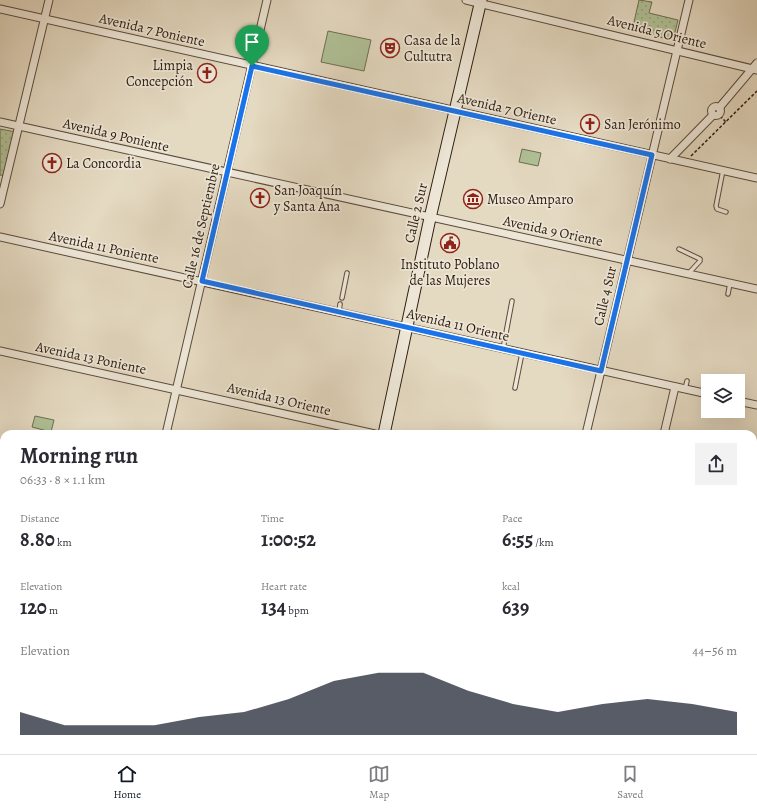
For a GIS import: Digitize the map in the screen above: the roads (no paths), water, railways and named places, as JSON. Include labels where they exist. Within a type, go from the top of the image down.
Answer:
[{"type":"street","points":[[0,204],[49,0]]},
{"type":"street","name":"Calle 16 de Septiembre","points":[[167,430],[267,0]]},
{"type":"street","name":"Avenida 5 Oriente","points":[[466,0],[481,2],[678,50],[755,67]]},
{"type":"street","name":"Calle 4 Sur","points":[[587,430],[689,0]]},
{"type":"street","name":"Calle 2 Sur","points":[[385,430],[430,218],[481,2]]},
{"type":"street","name":"Avenida 7 Poniente","points":[[0,9],[253,63]]},
{"type":"street","name":"Avenida 7 Oriente","points":[[253,63],[456,111],[757,178]]},
{"type":"street","points":[[670,159],[717,112],[755,67]]},
{"type":"street","name":"Avenida 9 Poniente","points":[[0,122],[226,173]]},
{"type":"street","name":"Avenida 9 Oriente","points":[[226,173],[757,289]]},
{"type":"street","name":"Avenida 11 Poniente","points":[[0,237],[202,281]]},
{"type":"street","name":"Avenida 11 Oriente","points":[[202,281],[701,392]]},
{"type":"street","name":"Avenida 13 Poniente","points":[[0,351],[176,390]]},
{"type":"street","points":[[665,430],[675,387]]},
{"type":"street","name":"Avenida 13 Oriente","points":[[176,390],[357,430]]},
{"type":"street","points":[[745,402],[757,405]]},
{"type":"lane","points":[[723,170],[716,206],[717,210],[726,212]]},
{"type":"lane","points":[[679,249],[700,259],[700,261],[688,274]]},
{"type":"lane","points":[[342,298],[347,273]]},
{"type":"lane","points":[[728,294],[730,283]]},
{"type":"lane","points":[[503,349],[512,301]]},
{"type":"lane","points":[[339,312],[340,304]]},
{"type":"lane","points":[[515,388],[522,353]]},
{"type":"lane","points":[[685,389],[687,381]]},
{"type":"place","name":"Casa de la Cultutra","points":[[390,48]]},
{"type":"place","name":"Limpia Concepción","points":[[207,73]]},
{"type":"place","name":"San Jerónimo","points":[[590,124]]},
{"type":"place","name":"La Concordia","points":[[52,163]]},
{"type":"place","name":"San Joaquín y Santa Ana","points":[[260,198]]},
{"type":"place","name":"Museo Amparo","points":[[473,199]]},
{"type":"place","name":"Instituto Poblano de las Mujeres","points":[[450,243]]}]
